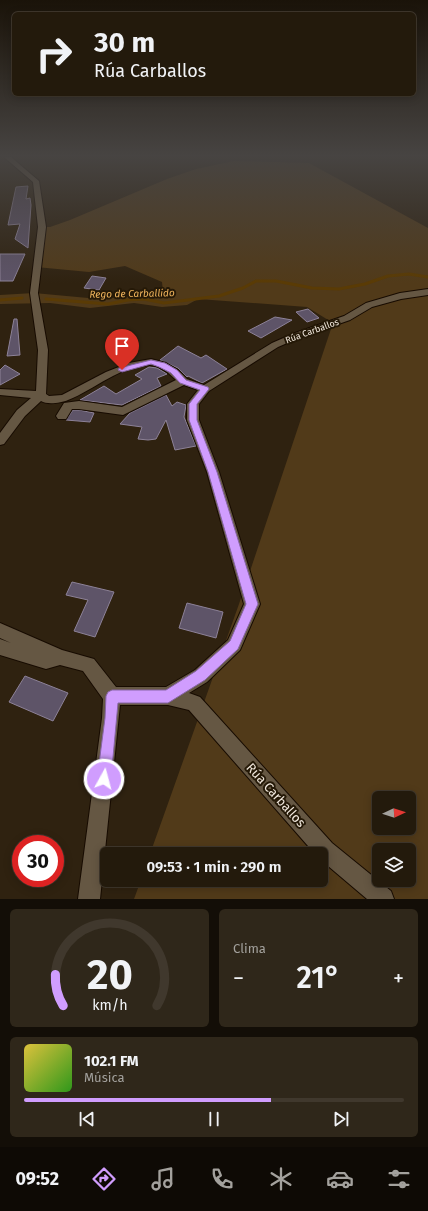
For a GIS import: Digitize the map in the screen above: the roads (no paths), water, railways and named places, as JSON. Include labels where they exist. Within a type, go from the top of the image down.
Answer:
[{"type":"street","points":[[0,441],[21,413],[41,395],[43,350],[34,293],[42,227],[38,199]]},
{"type":"street","name":"Rúa Carballos","points":[[168,696],[201,676],[234,645],[252,604],[213,472],[193,420],[193,404],[205,389],[275,345],[298,335],[347,318],[369,305],[400,296],[428,292]]},
{"type":"street","points":[[0,392],[41,395],[47,400],[64,398],[110,374],[133,365],[151,362],[162,365],[174,372],[183,381],[205,389]]},
{"type":"street","points":[[62,416],[68,406],[78,405],[123,411],[183,381]]},
{"type":"street","points":[[0,630],[60,657],[88,665],[112,696],[111,718],[89,899]]},
{"type":"street","points":[[0,648],[46,661],[60,657]]},
{"type":"street","name":"Rúa Carballos","points":[[112,696],[168,696],[194,702],[325,850],[384,899]]},
{"type":"waterway","name":"Rego de Carballido","points":[[46,299],[108,304],[128,300],[144,299],[164,303],[219,296],[243,288],[256,281],[276,281],[312,288],[339,289],[365,284],[388,276],[409,274],[428,277]]},
{"type":"waterway","name":"Rego de Carballido","points":[[0,300],[22,298]]}]
